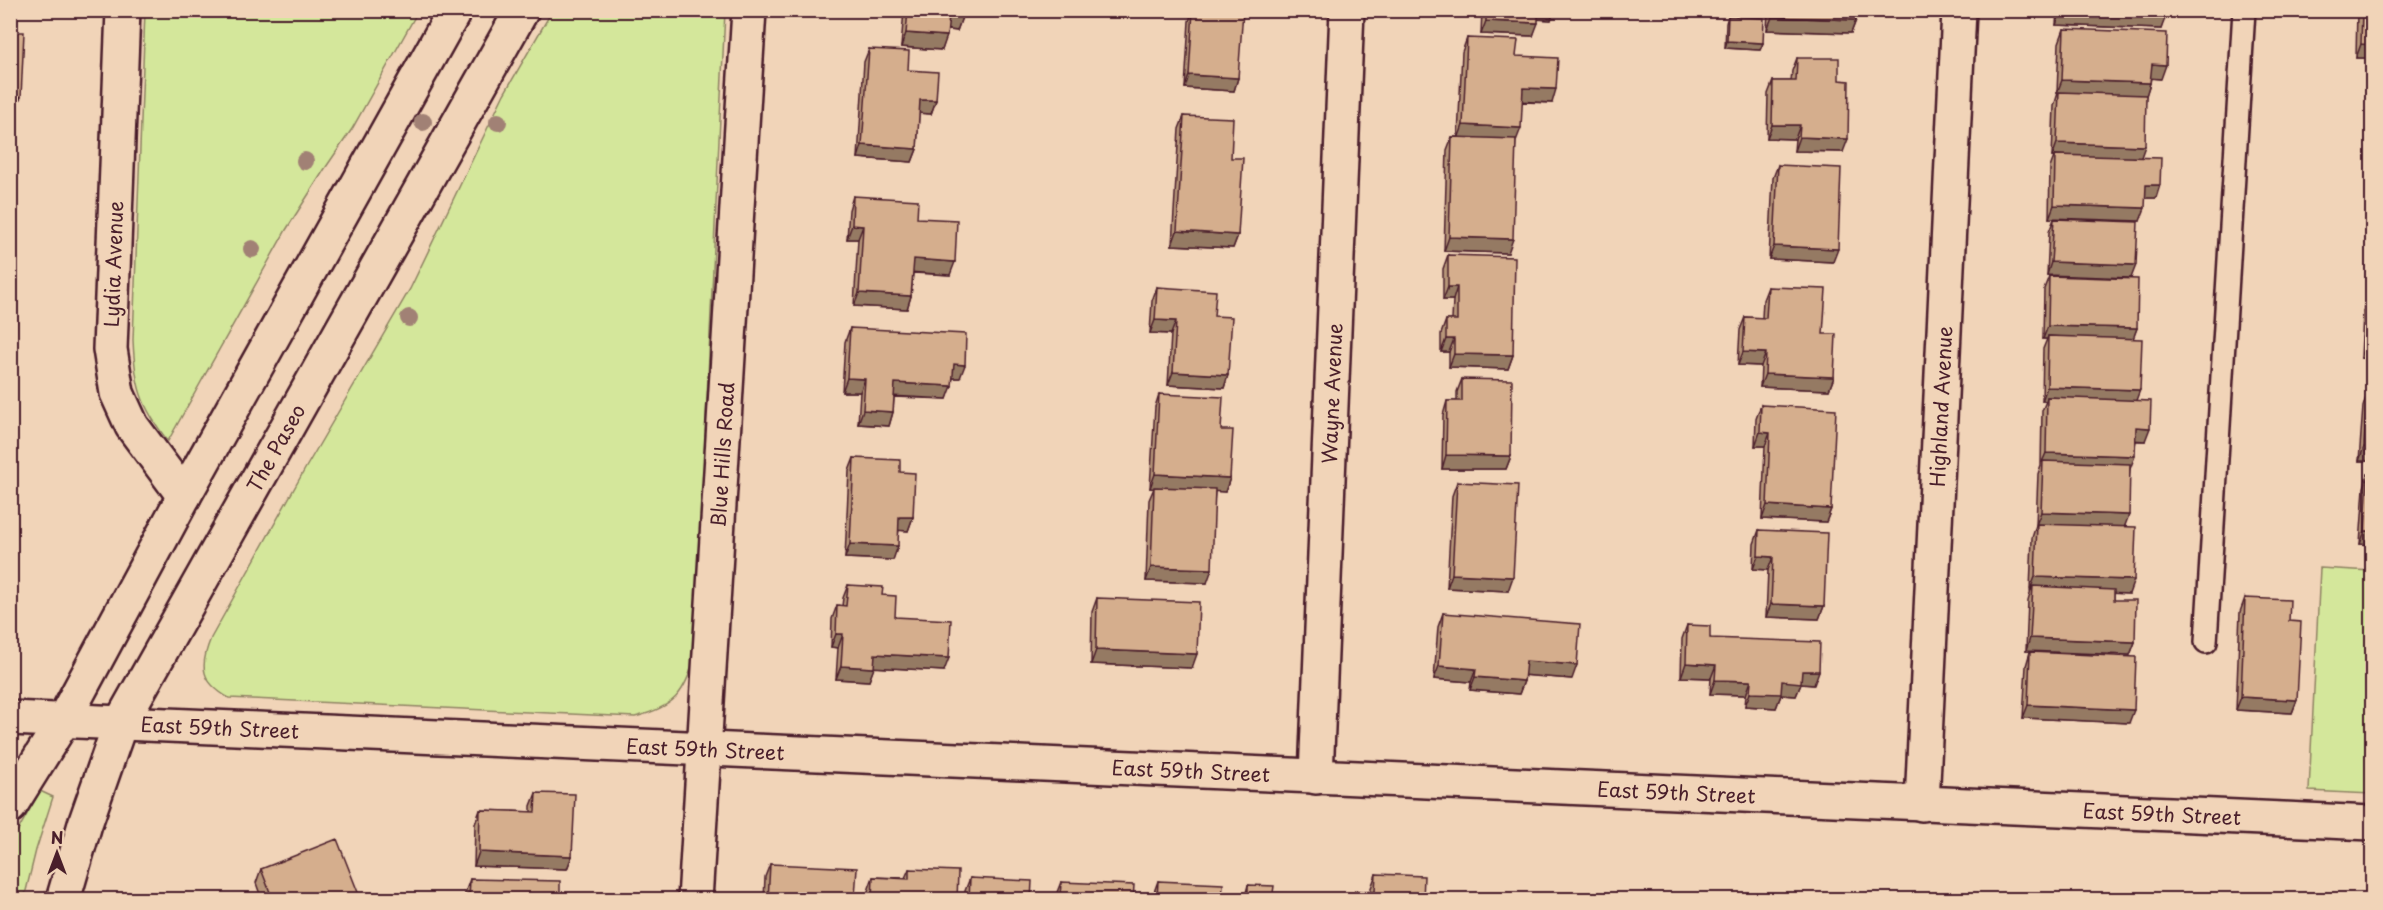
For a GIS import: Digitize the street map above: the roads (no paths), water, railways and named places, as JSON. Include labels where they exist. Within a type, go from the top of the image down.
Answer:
[{"type":"street","name":"Lydia Avenue","points":[[123,10],[110,349],[117,393],[132,426],[184,496]]},
{"type":"street","points":[[10,806],[63,720],[184,496],[455,10]]},
{"type":"street","name":"The Paseo","points":[[63,900],[84,824],[120,724],[522,10]]},
{"type":"street","name":"Blue Hills Road","points":[[695,900],[749,10]]},
{"type":"street","name":"Wayne Avenue","points":[[1316,777],[1347,10]]},
{"type":"street","name":"Highland Avenue","points":[[1922,804],[1959,10]]},
{"type":"street","name":"East 59th Street","points":[[10,718],[2373,823]]},
{"type":"lane","points":[[2206,642],[2244,10]]}]
